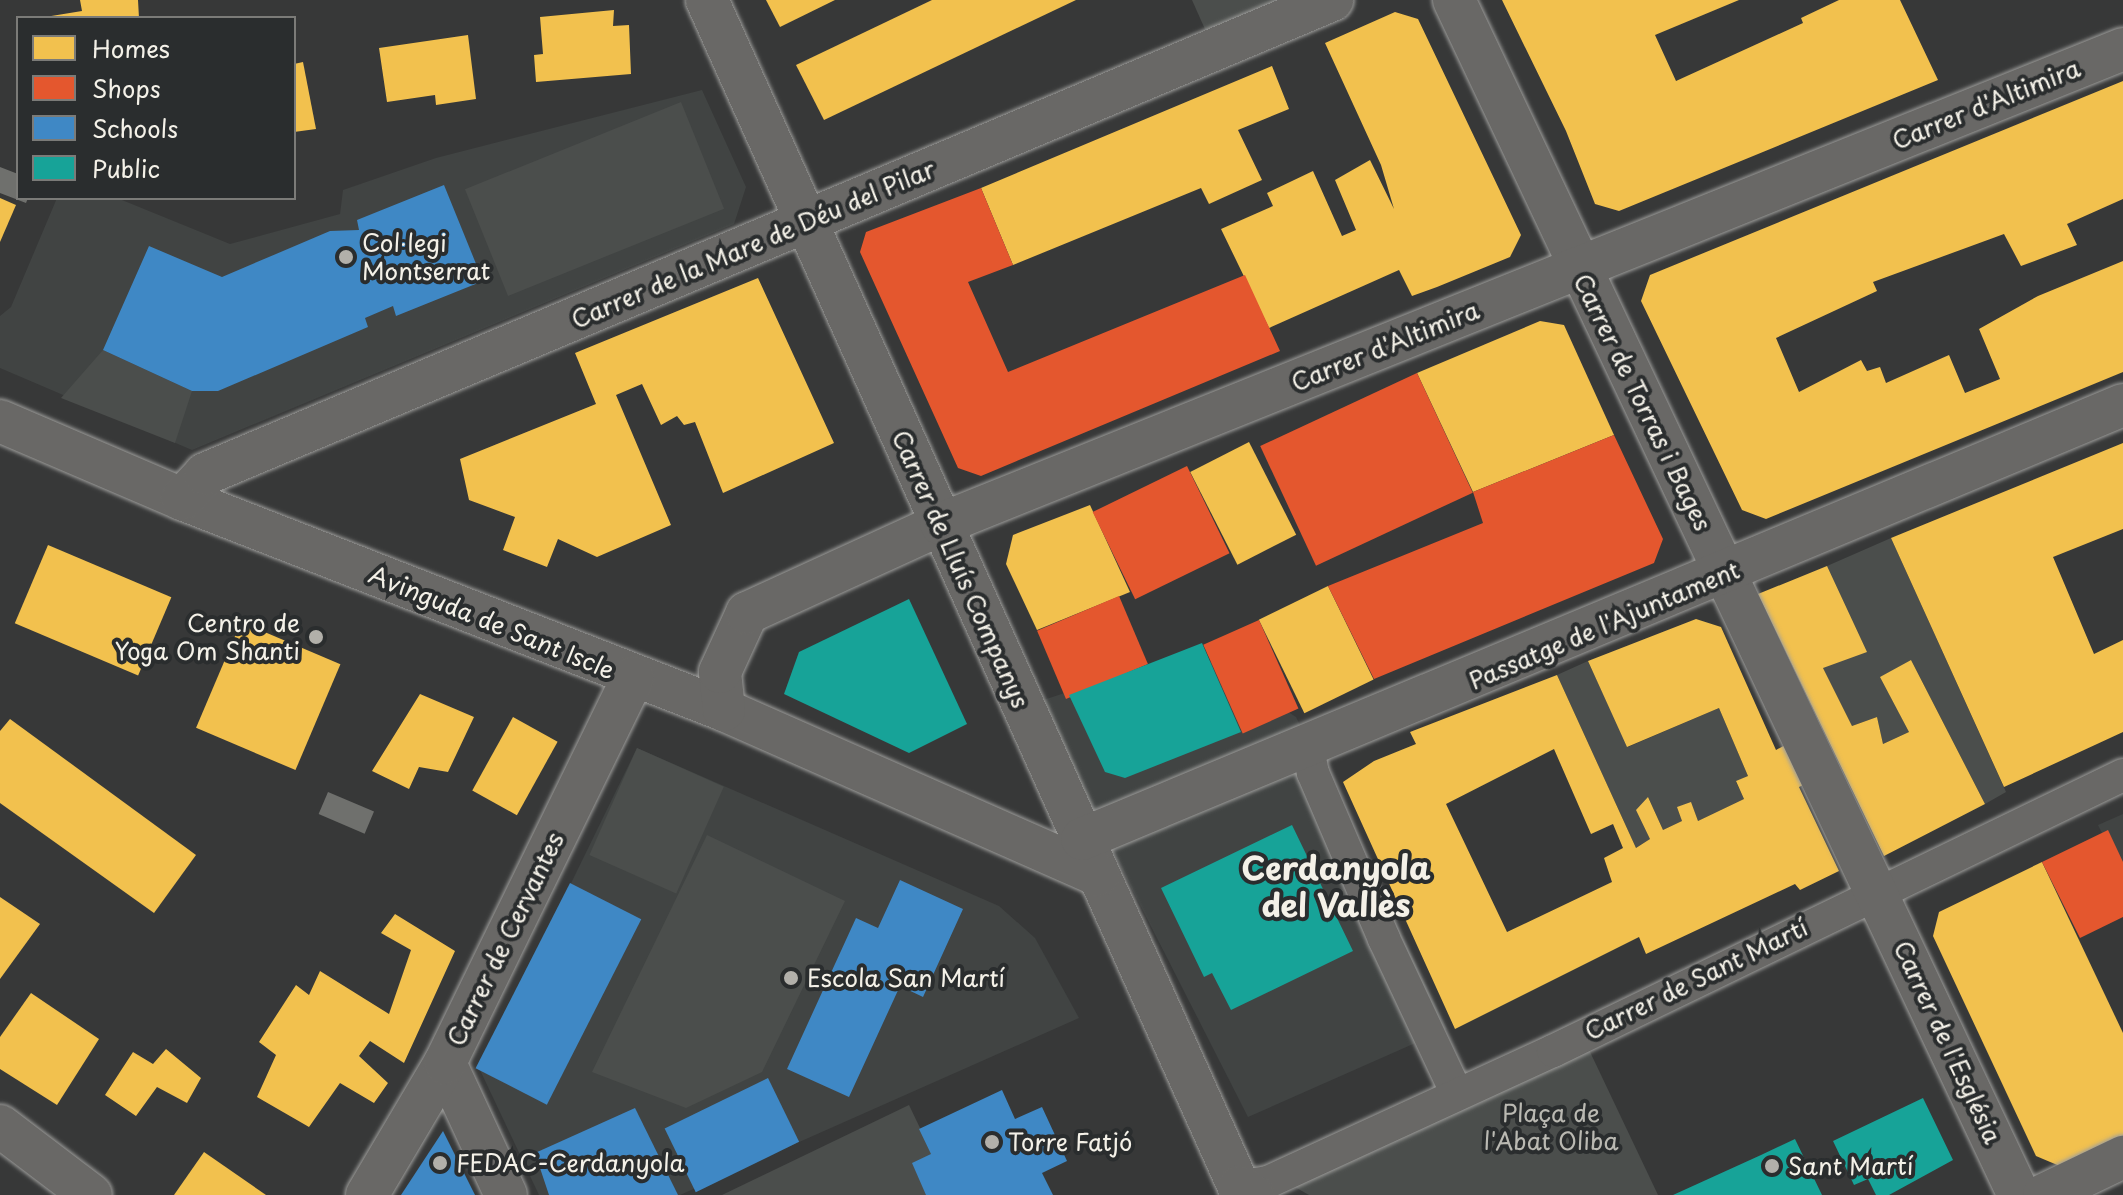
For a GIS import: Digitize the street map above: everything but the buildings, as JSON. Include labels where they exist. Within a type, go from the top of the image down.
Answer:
[{"type":"street","name":"Carrer de Lluís Companys","points":[[707,0],[1090,857],[1218,1137],[1246,1190]]},
{"type":"street","name":"Carrer de la Mare de Déu del Pilar","points":[[182,499],[205,474],[1332,0]]},
{"type":"street","name":"Carrer de Torras i Bages","points":[[1454,0],[1578,268],[1878,889]]},
{"type":"street","name":"Carrer d'Altimira","points":[[724,710],[720,672],[747,613],[941,524],[2123,49]]},
{"type":"street","name":"Passatge de l'Ajuntament","points":[[1090,857],[1308,748],[2123,405]]},
{"type":"street","name":"Avinguda de Sant Iscle","points":[[0,421],[182,499],[724,710],[983,824],[1090,857]]},
{"type":"street","name":"Carrer de Cervantes","points":[[367,1195],[445,1063],[633,677]]},
{"type":"street","points":[[1308,748],[1313,773],[1384,939],[1457,1094]]},
{"type":"street","points":[[983,824],[1028,814],[1051,770]]},
{"type":"street","name":"Carrer de Sant Martí","points":[[1246,1190],[1457,1094],[1878,889],[2123,775]]},
{"type":"street","name":"Carrer de l'Església","points":[[1878,889],[2019,1195]]},
{"type":"street","points":[[445,1063],[506,1195]]},
{"type":"street","points":[[0,1126],[91,1195]]},
{"type":"street","points":[[2044,1195],[2123,1157]]},
{"type":"shaded area","name":"Col·legi Montserrat","points":[[702,90],[746,187],[734,224],[192,450],[0,368],[0,316],[11,307],[56,200],[122,200],[230,244],[340,214],[343,190],[436,158]]},
{"type":"shaded area","points":[[0,167],[16,173],[16,199],[0,193]]},
{"type":"shaded area","points":[[1194,651],[1296,717],[1447,1029],[1248,1117],[1037,702]]},
{"type":"shaded area","name":"Escola San Martí","points":[[637,748],[999,906],[1035,938],[1079,1018],[680,1195],[539,1195],[480,1070]]},
{"type":"shaded area","points":[[328,792],[374,812],[365,834],[319,814]]},
{"type":"shaded area","points":[[2123,814],[2123,876],[2098,825]]},
{"type":"green space","points":[[1192,0],[1291,0],[1208,36]]},
{"type":"green space","points":[[681,102],[724,209],[508,296],[465,189]]},
{"type":"green space","points":[[103,350],[192,391],[175,443],[61,398]]},
{"type":"green space","points":[[1891,538],[2006,792],[1985,804],[1911,660],[1881,677],[1909,732],[1883,744],[1877,717],[1852,726],[1823,668],[1827,566]]},
{"type":"green space","points":[[1588,661],[1628,747],[1719,708],[1748,776],[1736,782],[1744,799],[1698,821],[1691,803],[1678,807],[1682,821],[1663,830],[1648,797],[1650,839],[1636,848],[1557,675]]},
{"type":"green space","points":[[637,748],[724,787],[676,894],[589,855]]},
{"type":"green space","points":[[707,835],[845,901],[762,1072],[686,1108],[592,1072]]},
{"type":"green space","name":"Plaça de l'Abat Oliba","points":[[1582,1035],[1658,1195],[1309,1195],[1277,1177]]},
{"type":"green space","points":[[909,1105],[952,1195],[722,1195]]},
{"type":"place","name":"Col·legi Montserrat","points":[[346,257]]},
{"type":"place","name":"Centro de Yoga Om Shanti","points":[[316,637]]},
{"type":"place","name":"Escola San Martí","points":[[791,978]]},
{"type":"place","name":"Torre Fatjó","points":[[992,1142]]},
{"type":"place","name":"FEDAC-Cerdanyola","points":[[440,1163]]},
{"type":"place","name":"Sant Martí","points":[[1772,1166]]},
{"type":"district","name":"Cerdanyola del Vallès","points":[[1336,886]]}]
